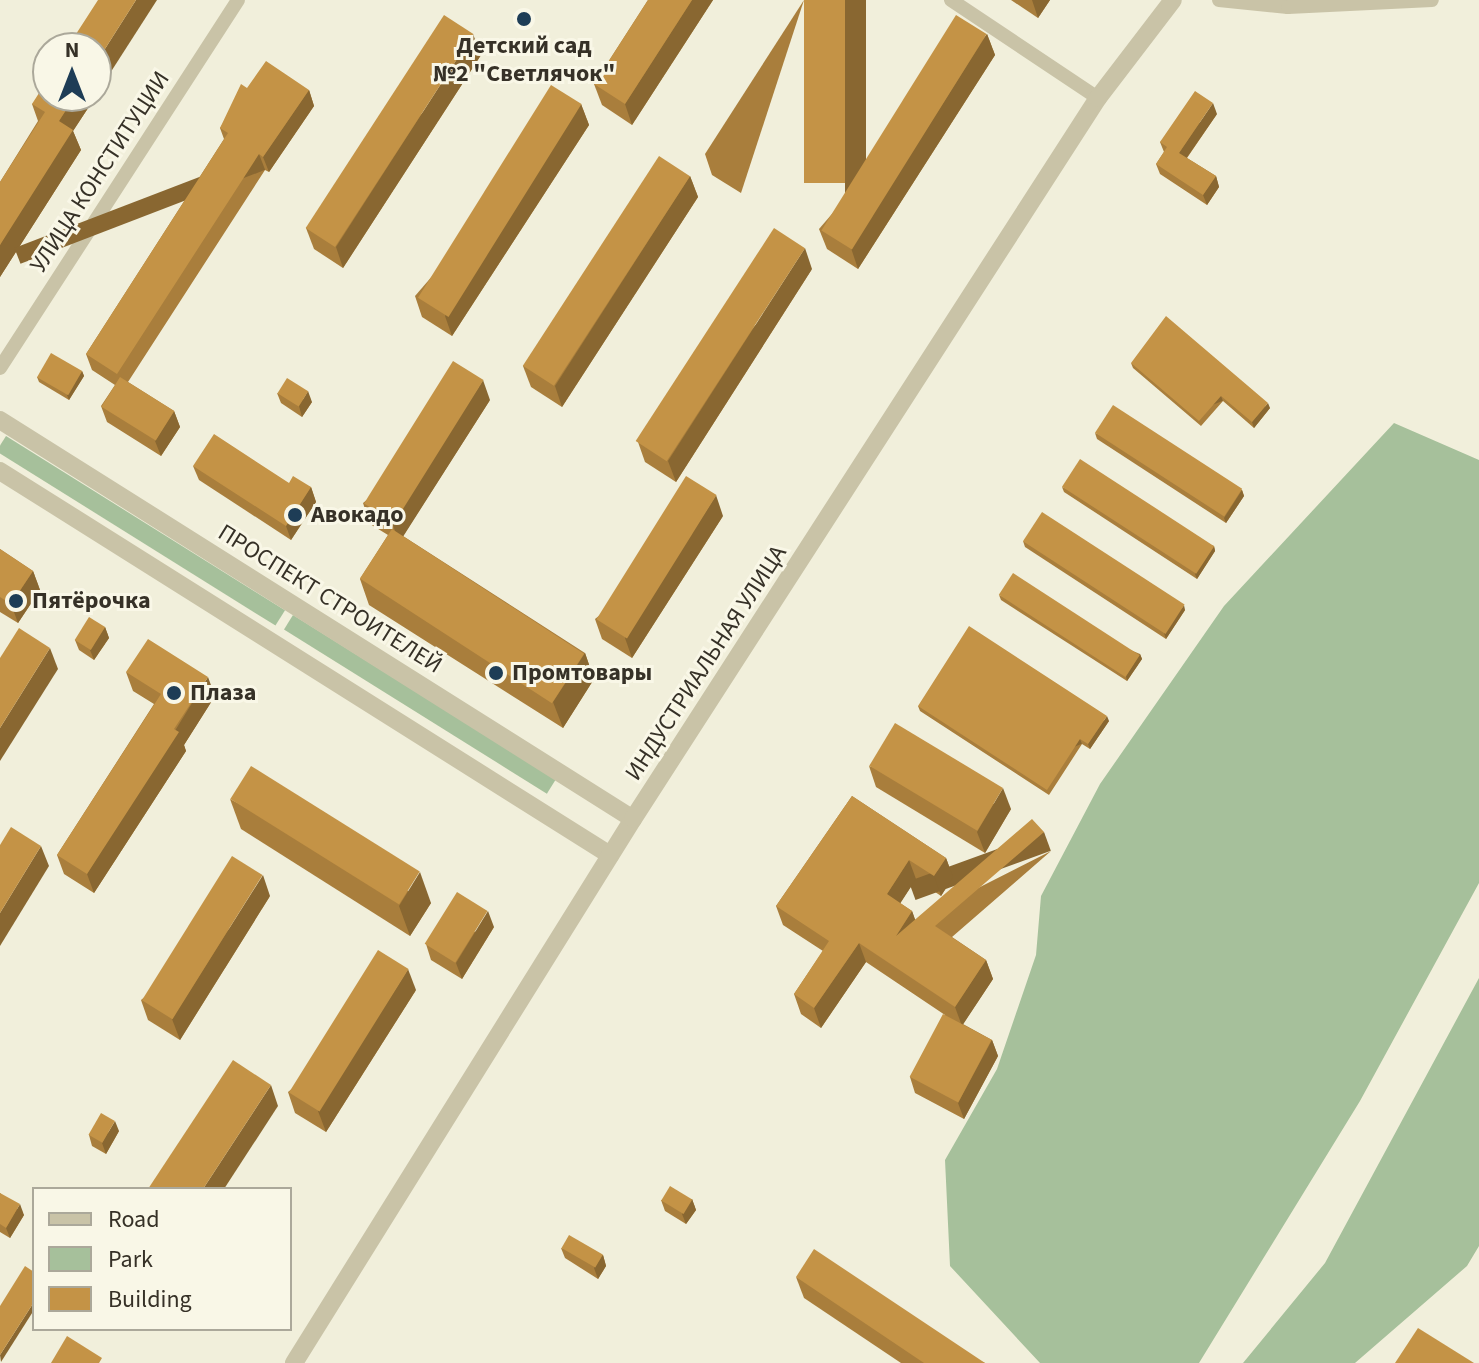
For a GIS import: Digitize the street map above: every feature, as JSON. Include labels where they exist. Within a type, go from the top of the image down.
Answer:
[{"type":"street","name":"УЛИЦА КОНСТИТУЦИИ","points":[[0,368],[238,0]]},
{"type":"street","points":[[951,0],[1098,98]]},
{"type":"street","name":"ИНДУСТРИАЛЬНАЯ УЛИЦА","points":[[294,1363],[633,819],[1098,98],[1173,0]]},
{"type":"street","points":[[1219,0],[1288,7],[1432,0]]},
{"type":"street","name":"ПРОСПЕКТ СТРОИТЕЛЕЙ","points":[[0,420],[633,819]]},
{"type":"street","points":[[0,471],[610,855]]},
{"type":"green space","points":[[1394,423],[1479,460],[1479,883],[1360,1101],[1199,1363],[1040,1363],[950,1266],[945,1160],[997,1069],[1036,955],[1041,896],[1100,784],[1224,606]]},
{"type":"green space","points":[[6,436],[285,610],[275,626],[0,453],[0,446]]},
{"type":"green space","points":[[293,615],[556,779],[547,794],[284,629]]},
{"type":"green space","points":[[1479,978],[1479,1246],[1467,1266],[1355,1363],[1243,1363],[1325,1263]]},
{"type":"building","points":[[98,0],[136,0],[112,38],[112,32],[77,32]]},
{"type":"building","points":[[648,0],[692,0],[625,104],[594,84]]},
{"type":"building","points":[[804,0],[845,0],[845,183],[804,183]]},
{"type":"building","points":[[444,15],[473,34],[335,247],[306,228]]},
{"type":"building","points":[[956,15],[987,34],[852,249],[821,230]]},
{"type":"building","points":[[266,61],[309,90],[263,157],[259,154],[117,374],[86,354],[228,133],[220,128],[241,84],[247,88]]},
{"type":"building","points":[[551,85],[582,104],[449,317],[418,298]]},
{"type":"building","points":[[1195,91],[1213,103],[1179,153],[1216,176],[1203,195],[1156,164],[1167,147],[1160,142]]},
{"type":"building","points":[[45,112],[65,112],[59,121],[73,130],[0,245],[0,182]]},
{"type":"building","points":[[659,156],[690,176],[554,386],[523,366]]},
{"type":"building","points":[[774,228],[805,248],[667,461],[636,441]]},
{"type":"building","points":[[1166,316],[1268,403],[1252,422],[1221,396],[1199,421],[1131,363]]},
{"type":"building","points":[[51,353],[82,371],[68,395],[37,377]]},
{"type":"building","points":[[453,361],[484,380],[395,523],[364,503]]},
{"type":"building","points":[[120,377],[174,411],[156,441],[101,407]]},
{"type":"building","points":[[287,378],[308,391],[299,407],[277,393]]},
{"type":"building","points":[[1113,405],[1242,489],[1224,517],[1095,433]]},
{"type":"building","points":[[214,434],[289,483],[293,476],[311,487],[286,526],[193,466]]},
{"type":"building","points":[[1080,459],[1214,546],[1196,574],[1062,487]]},
{"type":"building","points":[[686,476],[717,495],[627,638],[596,619]]},
{"type":"building","points":[[1042,512],[1185,605],[1166,634],[1023,541]]},
{"type":"building","points":[[392,529],[584,654],[552,703],[360,578]]},
{"type":"building","points":[[0,549],[33,571],[11,604],[0,597]]},
{"type":"building","points":[[1013,573],[1140,655],[1125,677],[999,595]]},
{"type":"building","points":[[89,617],[105,627],[91,650],[75,640]]},
{"type":"building","points":[[969,626],[1107,716],[1088,744],[1080,739],[1047,790],[918,706]]},
{"type":"building","points":[[19,628],[50,648],[0,728],[0,658]]},
{"type":"building","points":[[148,639],[208,677],[174,729],[179,732],[87,874],[57,855],[161,694],[126,672]]},
{"type":"building","points":[[895,723],[1003,788],[977,831],[869,766]]},
{"type":"building","points":[[251,766],[420,871],[399,905],[230,799]]},
{"type":"building","points":[[852,796],[946,858],[934,876],[909,860],[887,894],[912,911],[896,936],[1032,819],[1044,832],[935,926],[986,960],[955,1007],[859,943],[814,1008],[794,994],[829,941],[776,906]]},
{"type":"building","points":[[11,827],[41,846],[0,913],[0,845]]},
{"type":"building","points":[[232,856],[263,875],[172,1019],[142,1000]]},
{"type":"building","points":[[457,892],[488,911],[455,963],[425,944]]},
{"type":"building","points":[[378,950],[409,969],[320,1112],[289,1092]]},
{"type":"building","points":[[943,1014],[992,1040],[958,1103],[910,1077]]},
{"type":"building","points":[[233,1060],[271,1085],[204,1187],[149,1187]]},
{"type":"building","points":[[101,1113],[115,1121],[102,1143],[88,1135]]},
{"type":"building","points":[[670,1186],[692,1199],[684,1214],[661,1201]]},
{"type":"building","points":[[0,1193],[20,1204],[6,1228],[0,1224]]},
{"type":"building","points":[[569,1235],[603,1254],[595,1267],[562,1248]]},
{"type":"building","points":[[814,1249],[985,1363],[924,1363],[796,1277]]},
{"type":"building","points":[[25,1266],[32,1271],[32,1305],[0,1355],[0,1306]]},
{"type":"building","points":[[1418,1328],[1474,1363],[1395,1363]]},
{"type":"building","points":[[67,1336],[102,1358],[99,1363],[51,1363]]},
{"type":"place","name":"Детский сад №2 \"Светлячок\"","points":[[524,19]]},
{"type":"place","name":"Авокадо","points":[[295,515]]},
{"type":"place","name":"Пятёрочка","points":[[16,601]]},
{"type":"place","name":"Промтовары","points":[[496,673]]},
{"type":"place","name":"Плаза","points":[[174,693]]}]
